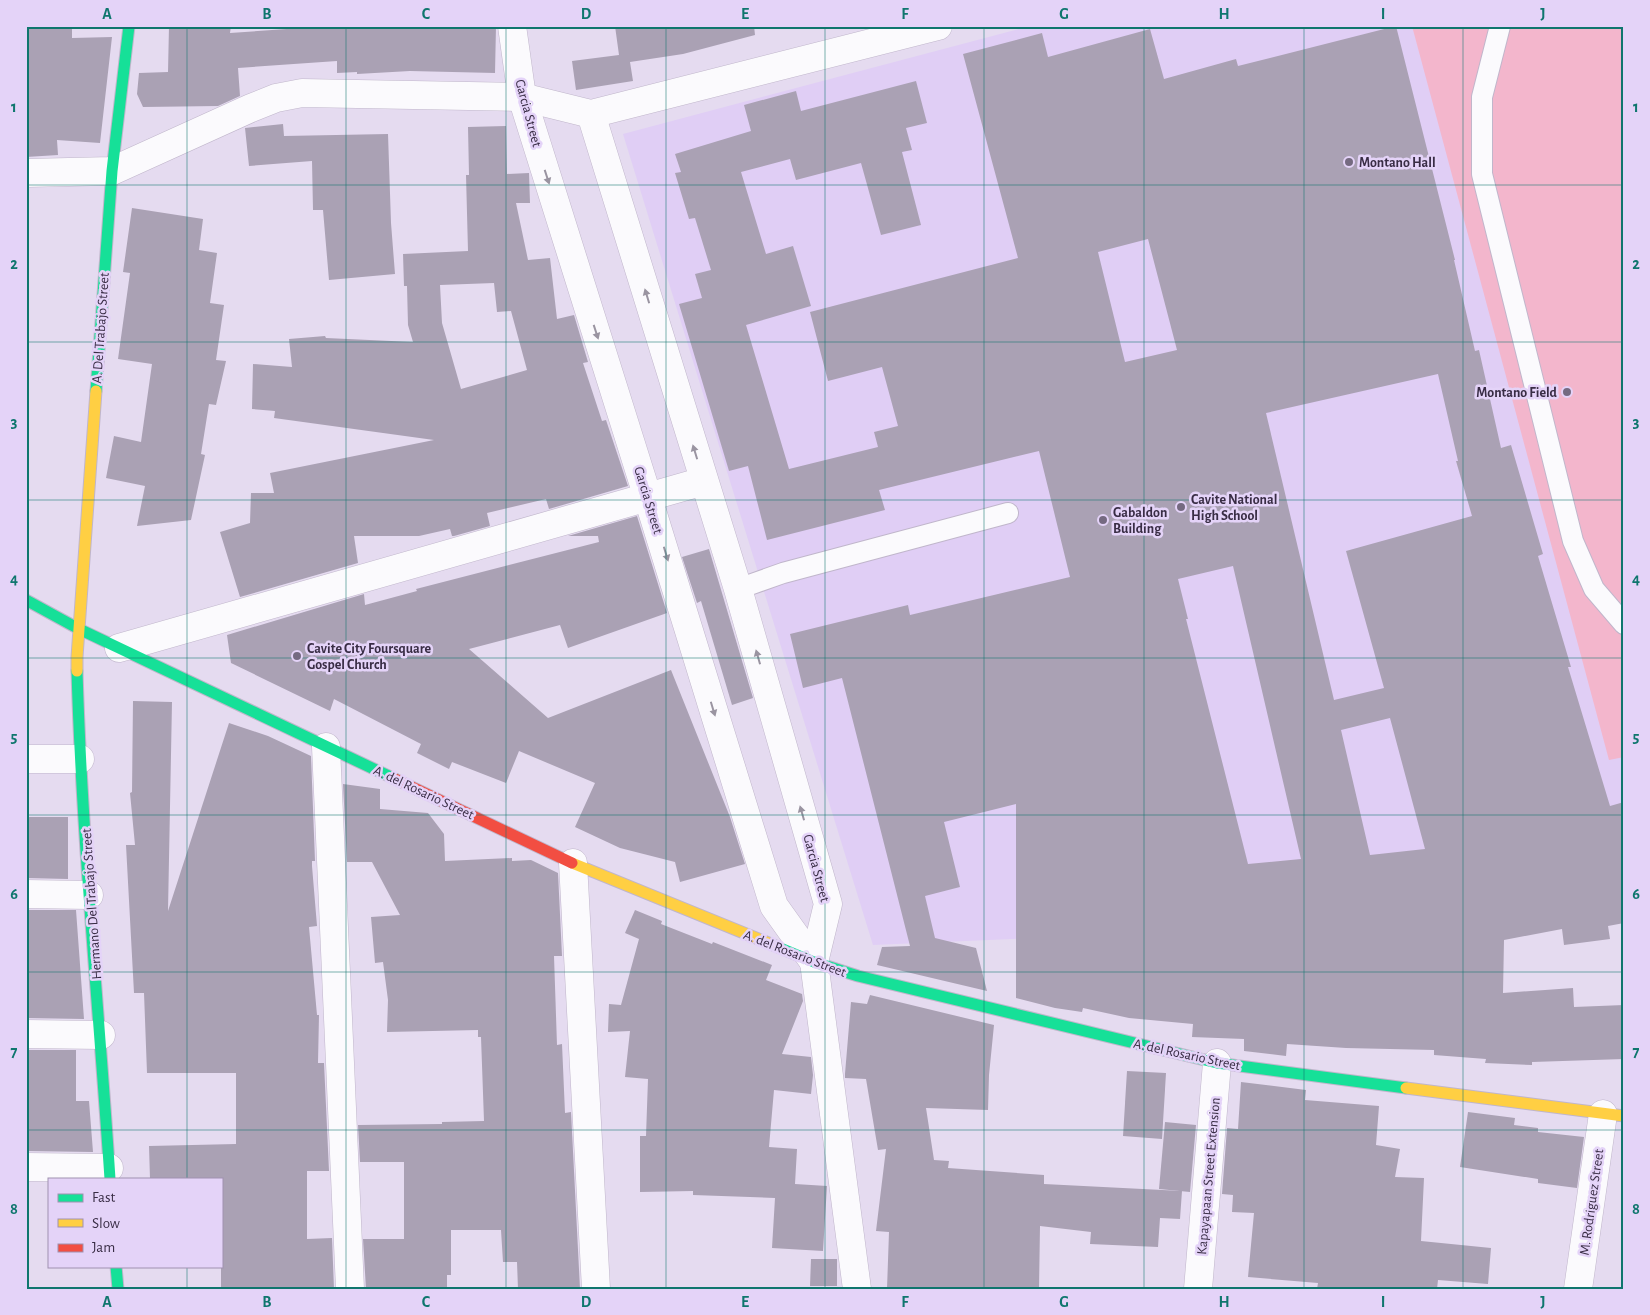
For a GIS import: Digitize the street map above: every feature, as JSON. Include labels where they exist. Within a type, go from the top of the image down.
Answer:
[{"type":"street","name":"A. Del Trabajo Street","points":[[79,630],[112,171],[129,26]]},
{"type":"street","name":"Garcia Street","points":[[512,26],[522,98],[774,906],[814,962]]},
{"type":"street","points":[[26,173],[112,171],[276,98],[302,92],[522,98],[591,114],[938,26]]},
{"type":"street","name":"Garcia Street","points":[[591,114],[738,589],[828,904],[814,962],[857,1289]]},
{"type":"street","points":[[119,648],[704,481]]},
{"type":"street","name":"A. del Rosario Street","points":[[26,600],[79,630],[573,863],[814,962],[904,988],[1217,1062],[1613,1115]]},
{"type":"street","name":"Hermano Del Trabajo Street","points":[[79,630],[77,657],[80,759],[110,1173]]},
{"type":"street","points":[[326,747],[350,1289]]},
{"type":"street","points":[[26,759],[80,759]]},
{"type":"street","points":[[573,863],[596,1289]]},
{"type":"street","points":[[26,894],[89,895]]},
{"type":"street","points":[[26,1034],[101,1035]]},
{"type":"street","name":"Kapayapaan Street Extension","points":[[1198,1289],[1217,1062]]},
{"type":"street","name":"M. Rodriguez Street","points":[[1578,1289],[1613,1115]]},
{"type":"street","points":[[26,1167],[110,1173]]},
{"type":"street","points":[[116,1268],[118,1289]]},
{"type":"lane","points":[[1500,26],[1482,97],[1482,174],[1573,541],[1594,589],[1624,624]]},
{"type":"lane","points":[[738,589],[783,573],[1008,512]]},
{"type":"shaded area","name":"Cavite National High School","points":[[1030,26],[1624,26],[1624,880],[1309,926],[873,945],[623,134]]},
{"type":"shaded area","name":"Montano Field","points":[[1412,26],[1624,26],[1624,757],[1609,760]]},
{"type":"building","points":[[26,26],[72,28],[72,38],[112,37],[100,143],[57,140],[58,155],[26,157]]},
{"type":"building","points":[[169,26],[231,26],[230,33],[301,28],[354,28],[354,26],[496,26],[495,73],[410,71],[357,74],[357,72],[337,73],[337,61],[238,68],[240,96],[218,106],[143,107],[137,94],[139,73],[168,72]]},
{"type":"building","points":[[615,26],[754,26],[755,35],[683,54],[630,62],[633,81],[576,90],[572,61],[619,55]]},
{"type":"building","name":"Cavite National High School","points":[[1396,26],[1455,260],[1475,351],[1479,350],[1501,448],[1511,445],[1543,554],[1538,556],[1571,667],[1568,667],[1610,806],[1624,802],[1624,923],[1608,926],[1610,939],[1564,945],[1562,929],[1504,940],[1503,993],[1573,988],[1574,1007],[1624,1005],[1624,1059],[1532,1062],[1532,1065],[1485,1063],[1486,1059],[1434,1055],[1434,1050],[1346,1048],[1287,1044],[1286,1056],[1244,1051],[1244,1039],[1192,1037],[1193,1024],[1129,1018],[1083,1008],[1082,1012],[1055,1008],[1016,998],[1016,804],[944,822],[960,887],[925,896],[935,938],[976,948],[987,991],[877,965],[882,947],[910,946],[842,678],[803,688],[790,634],[908,605],[910,615],[1070,577],[1039,451],[879,490],[885,510],[767,540],[748,466],[729,471],[679,304],[702,298],[695,274],[711,270],[695,218],[689,219],[675,173],[681,172],[675,154],[751,131],[744,105],[796,91],[801,111],[916,81],[927,123],[906,128],[912,150],[902,152],[921,225],[881,235],[861,163],[796,180],[790,159],[741,172],[766,254],[793,246],[811,306],[746,325],[789,469],[878,447],[874,432],[898,426],[882,367],[828,381],[810,312],[1018,258],[963,54],[1042,33],[1048,57],[1150,29],[1164,79],[1236,59],[1238,66]],"holes":[[[1148,239],[1177,350],[1125,362],[1098,252]],[[1438,374],[1458,461],[1456,461],[1472,516],[1346,551],[1384,688],[1334,700],[1266,413]],[[1233,566],[1301,859],[1248,864],[1186,619],[1188,619],[1178,579]],[[1390,718],[1425,849],[1370,855],[1341,730]]]},
{"type":"building","points":[[283,124],[284,136],[388,134],[395,274],[329,280],[323,210],[313,210],[312,161],[249,166],[245,128]]},
{"type":"building","points":[[506,126],[507,174],[529,173],[530,203],[516,203],[528,260],[550,258],[557,319],[574,315],[588,362],[583,363],[602,421],[606,420],[628,486],[549,509],[546,499],[487,513],[490,526],[454,536],[452,536],[450,529],[419,536],[354,536],[358,563],[240,597],[220,532],[250,523],[251,493],[274,493],[270,473],[434,440],[274,418],[275,411],[252,409],[253,364],[292,367],[289,339],[325,336],[326,338],[413,342],[408,325],[407,286],[404,286],[403,254],[468,251],[466,175],[469,175],[468,127]],"holes":[[[494,283],[497,312],[511,311],[527,370],[461,389],[442,323],[440,285]]]},
{"type":"building","points":[[132,208],[203,219],[199,250],[217,253],[210,303],[224,305],[216,360],[226,361],[216,405],[209,404],[201,454],[205,455],[191,520],[137,526],[145,486],[106,478],[114,436],[141,442],[152,364],[118,359],[130,273],[123,272]]},
{"type":"building","points":[[637,516],[667,613],[568,648],[560,625],[469,649],[548,718],[671,670],[730,817],[745,864],[680,882],[675,862],[620,848],[575,827],[595,783],[519,751],[506,783],[452,762],[449,769],[417,753],[421,744],[334,699],[330,711],[231,663],[227,635],[364,594],[365,605],[417,591],[416,589],[599,542],[598,536],[568,536]]},
{"type":"building","points":[[709,549],[753,698],[732,705],[701,601],[697,603],[682,557]]},
{"type":"building","points":[[133,701],[172,702],[168,911],[229,723],[268,736],[311,756],[315,861],[312,861],[312,866],[317,926],[309,927],[317,1015],[319,1015],[318,1063],[324,1063],[329,1171],[307,1171],[307,1239],[332,1238],[334,1289],[221,1289],[222,1178],[150,1178],[149,1146],[236,1144],[236,1073],[147,1073],[144,993],[134,993],[126,845],[135,845],[130,793],[132,792]]},
{"type":"building","points":[[343,784],[380,789],[380,809],[428,813],[444,834],[445,861],[512,858],[512,861],[531,860],[558,873],[562,956],[554,956],[557,1045],[562,1044],[565,1113],[571,1112],[580,1289],[518,1289],[517,1262],[503,1262],[501,1230],[451,1230],[451,1275],[447,1275],[447,1289],[366,1289],[363,1239],[404,1239],[404,1162],[360,1162],[358,1125],[442,1124],[442,1122],[484,1121],[481,1037],[478,1037],[478,1030],[387,1032],[388,1000],[383,962],[375,963],[371,917],[400,915],[372,862],[347,862]]},
{"type":"building","points":[[26,817],[68,817],[68,879],[26,878]]},
{"type":"building","points":[[29,910],[76,910],[84,1019],[26,1018],[26,969],[29,969]]},
{"type":"building","points":[[635,910],[662,921],[661,924],[772,965],[766,980],[802,994],[803,1001],[782,1054],[811,1057],[813,1075],[811,1094],[774,1090],[769,1147],[797,1149],[795,1184],[827,1186],[823,1251],[772,1248],[775,1198],[693,1195],[693,1191],[640,1192],[640,1136],[646,1136],[648,1079],[625,1077],[630,1031],[608,1032],[609,1004],[621,1005],[639,939],[625,933]]},
{"type":"building","points":[[870,995],[994,1025],[988,1110],[926,1108],[934,1160],[949,1161],[948,1168],[1044,1175],[1044,1184],[1182,1191],[1180,1219],[1160,1218],[1158,1247],[1090,1244],[1091,1232],[1040,1226],[1039,1289],[887,1289],[889,1232],[876,1231],[886,1149],[878,1150],[866,1079],[845,1078],[851,1002],[867,1004]]},
{"type":"building","points":[[26,1050],[76,1050],[76,1101],[89,1101],[93,1152],[26,1151]]},
{"type":"building","points":[[1127,1071],[1166,1073],[1162,1139],[1123,1136]]},
{"type":"building","points":[[1241,1082],[1306,1090],[1305,1100],[1379,1106],[1376,1145],[1400,1149],[1395,1177],[1424,1178],[1421,1241],[1491,1248],[1488,1284],[1438,1280],[1437,1289],[1317,1289],[1318,1283],[1248,1277],[1254,1213],[1232,1212],[1233,1195],[1222,1194],[1227,1128],[1238,1129]]},
{"type":"building","points":[[1468,1112],[1515,1118],[1514,1125],[1538,1128],[1538,1132],[1584,1137],[1577,1188],[1538,1183],[1538,1179],[1460,1167]]},
{"type":"building","points":[[1165,1122],[1196,1125],[1190,1192],[1159,1189]]},
{"type":"building","points":[[811,1259],[837,1259],[837,1286],[810,1286]]},
{"type":"traffic: fast","points":[[96,391],[112,171],[129,26]]},
{"type":"traffic: fast","points":[[26,600],[79,629],[395,779]]},
{"type":"traffic: fast","points":[[77,671],[87,862],[110,1178]]},
{"type":"traffic: fast","points":[[771,944],[814,962],[858,976],[1217,1063],[1406,1088]]},
{"type":"traffic: fast","points":[[116,1268],[118,1289]]},
{"type":"traffic: slow","points":[[77,671],[96,391]]},
{"type":"traffic: slow","points":[[572,863],[771,944]]},
{"type":"traffic: slow","points":[[1406,1088],[1624,1116]]},
{"type":"traffic: jam","points":[[395,779],[572,863]]},
{"type":"place","name":"Montano Hall","points":[[1349,162]]},
{"type":"place","name":"Montano Field","points":[[1567,392]]},
{"type":"place","name":"Cavite National High School","points":[[1181,507]]},
{"type":"place","name":"Gabaldon Building","points":[[1103,520]]},
{"type":"place","name":"Cavite City Foursquare Gospel Church","points":[[297,656]]}]
